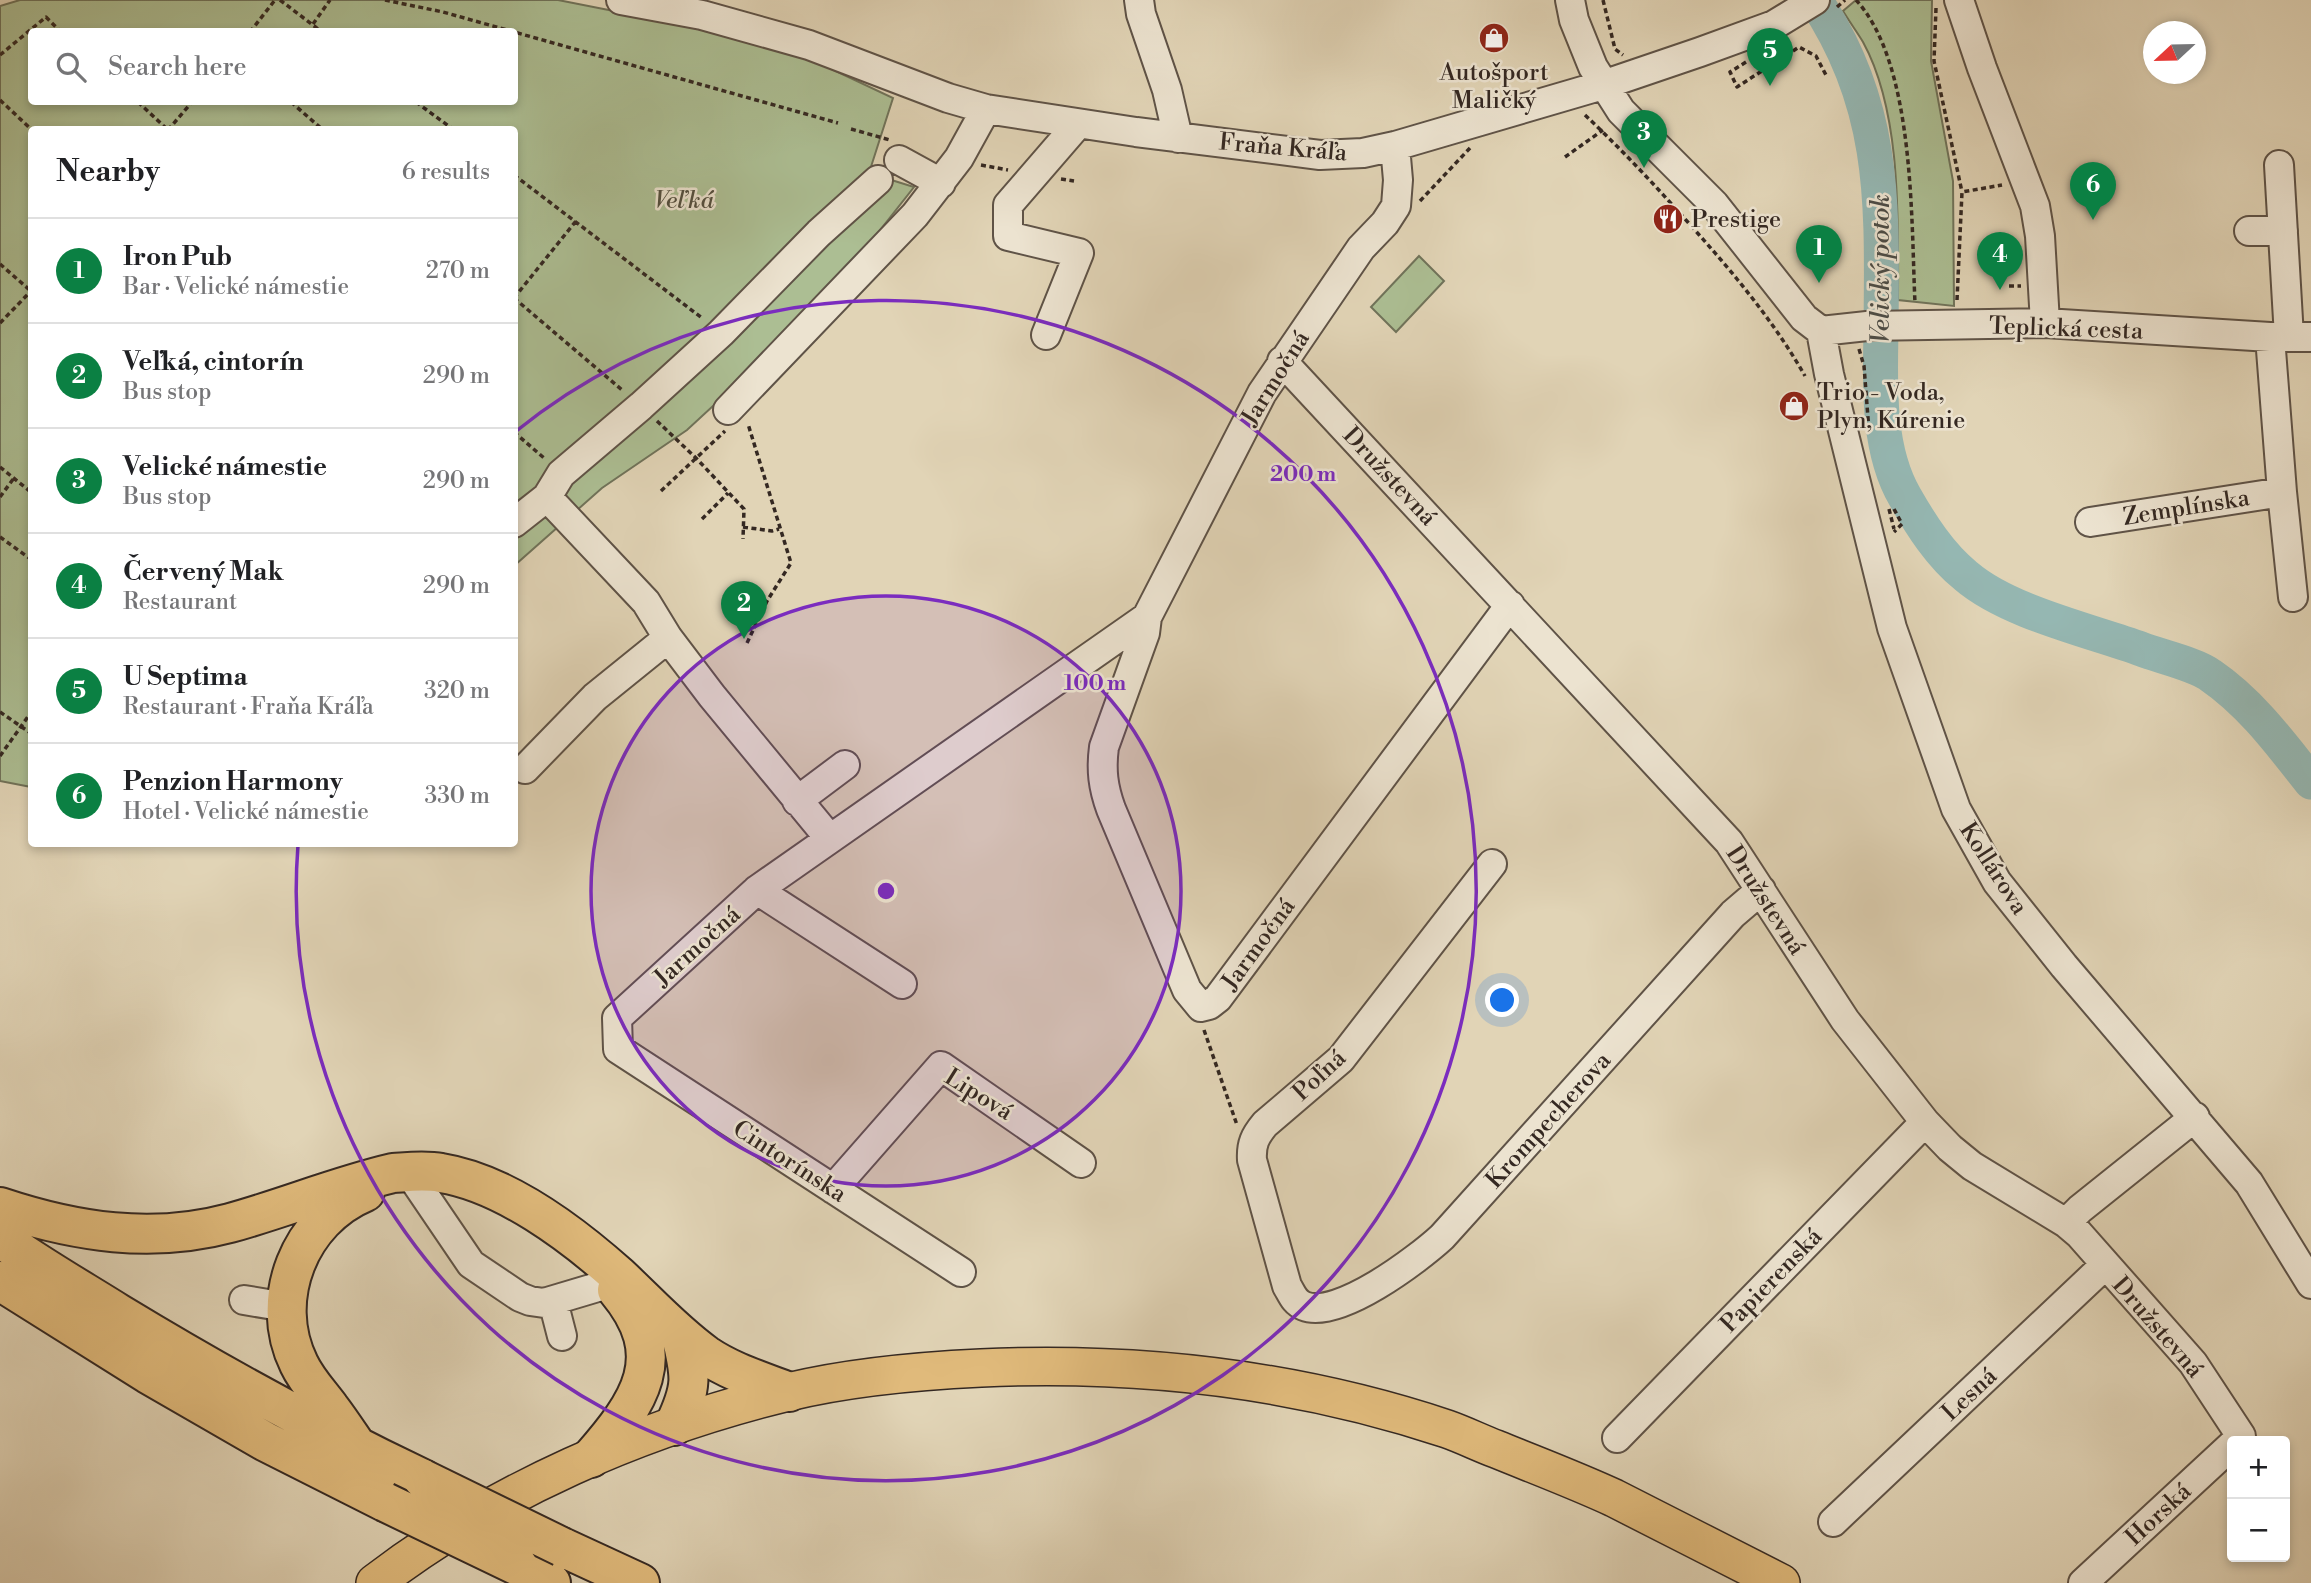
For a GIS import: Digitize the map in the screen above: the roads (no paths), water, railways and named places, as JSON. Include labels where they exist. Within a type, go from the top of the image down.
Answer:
[{"type":"highway","points":[[0,1207],[75,1228],[116,1234],[170,1233],[226,1224],[393,1173],[442,1173],[492,1190],[572,1237],[681,1335],[708,1355],[732,1369],[789,1392]]},
{"type":"highway","points":[[358,1448],[298,1363],[289,1336],[286,1307],[291,1272],[306,1241],[327,1216],[352,1198],[395,1184],[416,1183],[440,1185],[490,1201],[541,1230],[611,1283],[638,1320],[647,1362],[642,1383],[633,1405],[619,1427],[592,1458]]},
{"type":"highway","points":[[0,1238],[166,1342],[279,1407],[358,1448],[640,1583]]},
{"type":"highway","points":[[0,1281],[148,1374],[266,1442],[535,1575]]},
{"type":"highway","points":[[674,1426],[690,1387],[681,1335]]},
{"type":"main road","points":[[375,1583],[435,1539],[485,1510],[592,1458],[674,1426],[789,1392],[898,1374],[1014,1366],[1113,1367],[1172,1371],[1290,1387],[1449,1430],[1611,1497],[1781,1583]]},
{"type":"street","name":"Fraňa Kráľa","points":[[621,0],[702,15],[809,45],[948,98],[986,109],[1178,138],[1320,155],[1363,153],[1395,146],[1603,85],[1774,25],[1818,5]]},
{"type":"street","points":[[1139,0],[1167,90],[1178,138]]},
{"type":"street","points":[[1570,0],[1574,20],[1603,85],[1621,111],[1714,204],[1804,318],[1821,331]]},
{"type":"street","points":[[1959,0],[2035,206],[2040,236],[2045,323]]},
{"type":"street","points":[[732,418],[915,215],[959,158],[986,109]]},
{"type":"street","points":[[1046,335],[1079,253],[1008,236],[1008,205],[1079,124]]},
{"type":"street","name":"Jarmočná","points":[[1395,146],[1398,180],[1396,206],[1385,223],[1361,248],[1262,393],[1147,617],[1145,633],[1104,747],[1101,766],[1103,786],[1187,990],[1201,1007],[1218,998],[1510,605]]},
{"type":"street","points":[[899,160],[941,183]]},
{"type":"street","name":"Zemplínska","points":[[2279,165],[2290,337],[2282,492],[2293,597]]},
{"type":"street","points":[[518,519],[721,334],[819,233],[878,180]]},
{"type":"street","points":[[2249,231],[2283,231]]},
{"type":"street","name":"Teplická cesta","points":[[1821,331],[1861,335],[1907,315],[2290,337]]},
{"type":"street","name":"Kollárova","points":[[1821,331],[1829,374],[1892,628],[1956,809],[1997,882],[2064,966],[2249,1183],[2311,1283]]},
{"type":"street","name":"Družstevná","points":[[1282,361],[1729,842],[1845,1020],[1925,1122],[1972,1166],[2066,1223],[2193,1363],[2233,1436]]},
{"type":"street","points":[[554,485],[646,602],[668,638],[712,696],[830,839]]},
{"type":"street","name":"Zemplínska","points":[[2090,522],[2282,492]]},
{"type":"street","name":"Jarmočná","points":[[618,1049],[617,1018],[757,890],[1147,617]]},
{"type":"street","points":[[525,769],[595,697],[668,638]]},
{"type":"street","points":[[797,801],[845,765]]},
{"type":"street","name":"Poľná","points":[[1306,1307],[1294,1299],[1287,1286],[1252,1160],[1251,1147],[1255,1135],[1341,1059],[1492,864]]},
{"type":"street","points":[[757,890],[902,984]]},
{"type":"street","name":"Krompecherova","points":[[1306,1307],[1322,1307],[1368,1290],[1394,1275],[1442,1237],[1733,914],[1761,890]]},
{"type":"street","name":"Cintorínska","points":[[618,1049],[961,1272]]},
{"type":"street","name":"Lipová","points":[[833,1189],[941,1066],[1081,1163]]},
{"type":"street","points":[[2066,1223],[2195,1117]]},
{"type":"street","name":"Papierenská","points":[[1617,1438],[1925,1122]]},
{"type":"street","points":[[416,1183],[471,1264],[530,1301],[544,1303],[558,1321],[611,1283]]},
{"type":"street","name":"Lesná","points":[[1833,1522],[2105,1265]]},
{"type":"street","points":[[244,1300],[286,1307]]},
{"type":"street","name":"Horská","points":[[2083,1583],[2227,1449]]},
{"type":"waterway","name":"Velický potok","points":[[1815,0],[1839,40],[1856,79],[1868,119],[1880,200],[1882,416],[1889,458],[1896,478],[1918,518],[1939,549],[1983,589],[2049,619],[2186,664],[2210,675],[2252,711],[2311,782]]},
{"type":"place","name":"Autošport Maličký","points":[[1494,38]]},
{"type":"place","name":"U Septima","points":[[1770,86]]},
{"type":"place","name":"Velické námestie","points":[[1644,168]]},
{"type":"place","name":"Prestige","points":[[1668,219]]},
{"type":"place","name":"Penzion Harmony","points":[[2093,220]]},
{"type":"place","name":"Iron Pub","points":[[1819,283]]},
{"type":"place","name":"Červený Mak","points":[[2000,290]]},
{"type":"place","name":"Trio - Voda, Plyn, Kúrenie","points":[[1794,406]]},
{"type":"place","name":"Veľká, cintorín","points":[[744,639]]},
{"type":"park label","name":"Veľká","points":[[684,200]]}]
